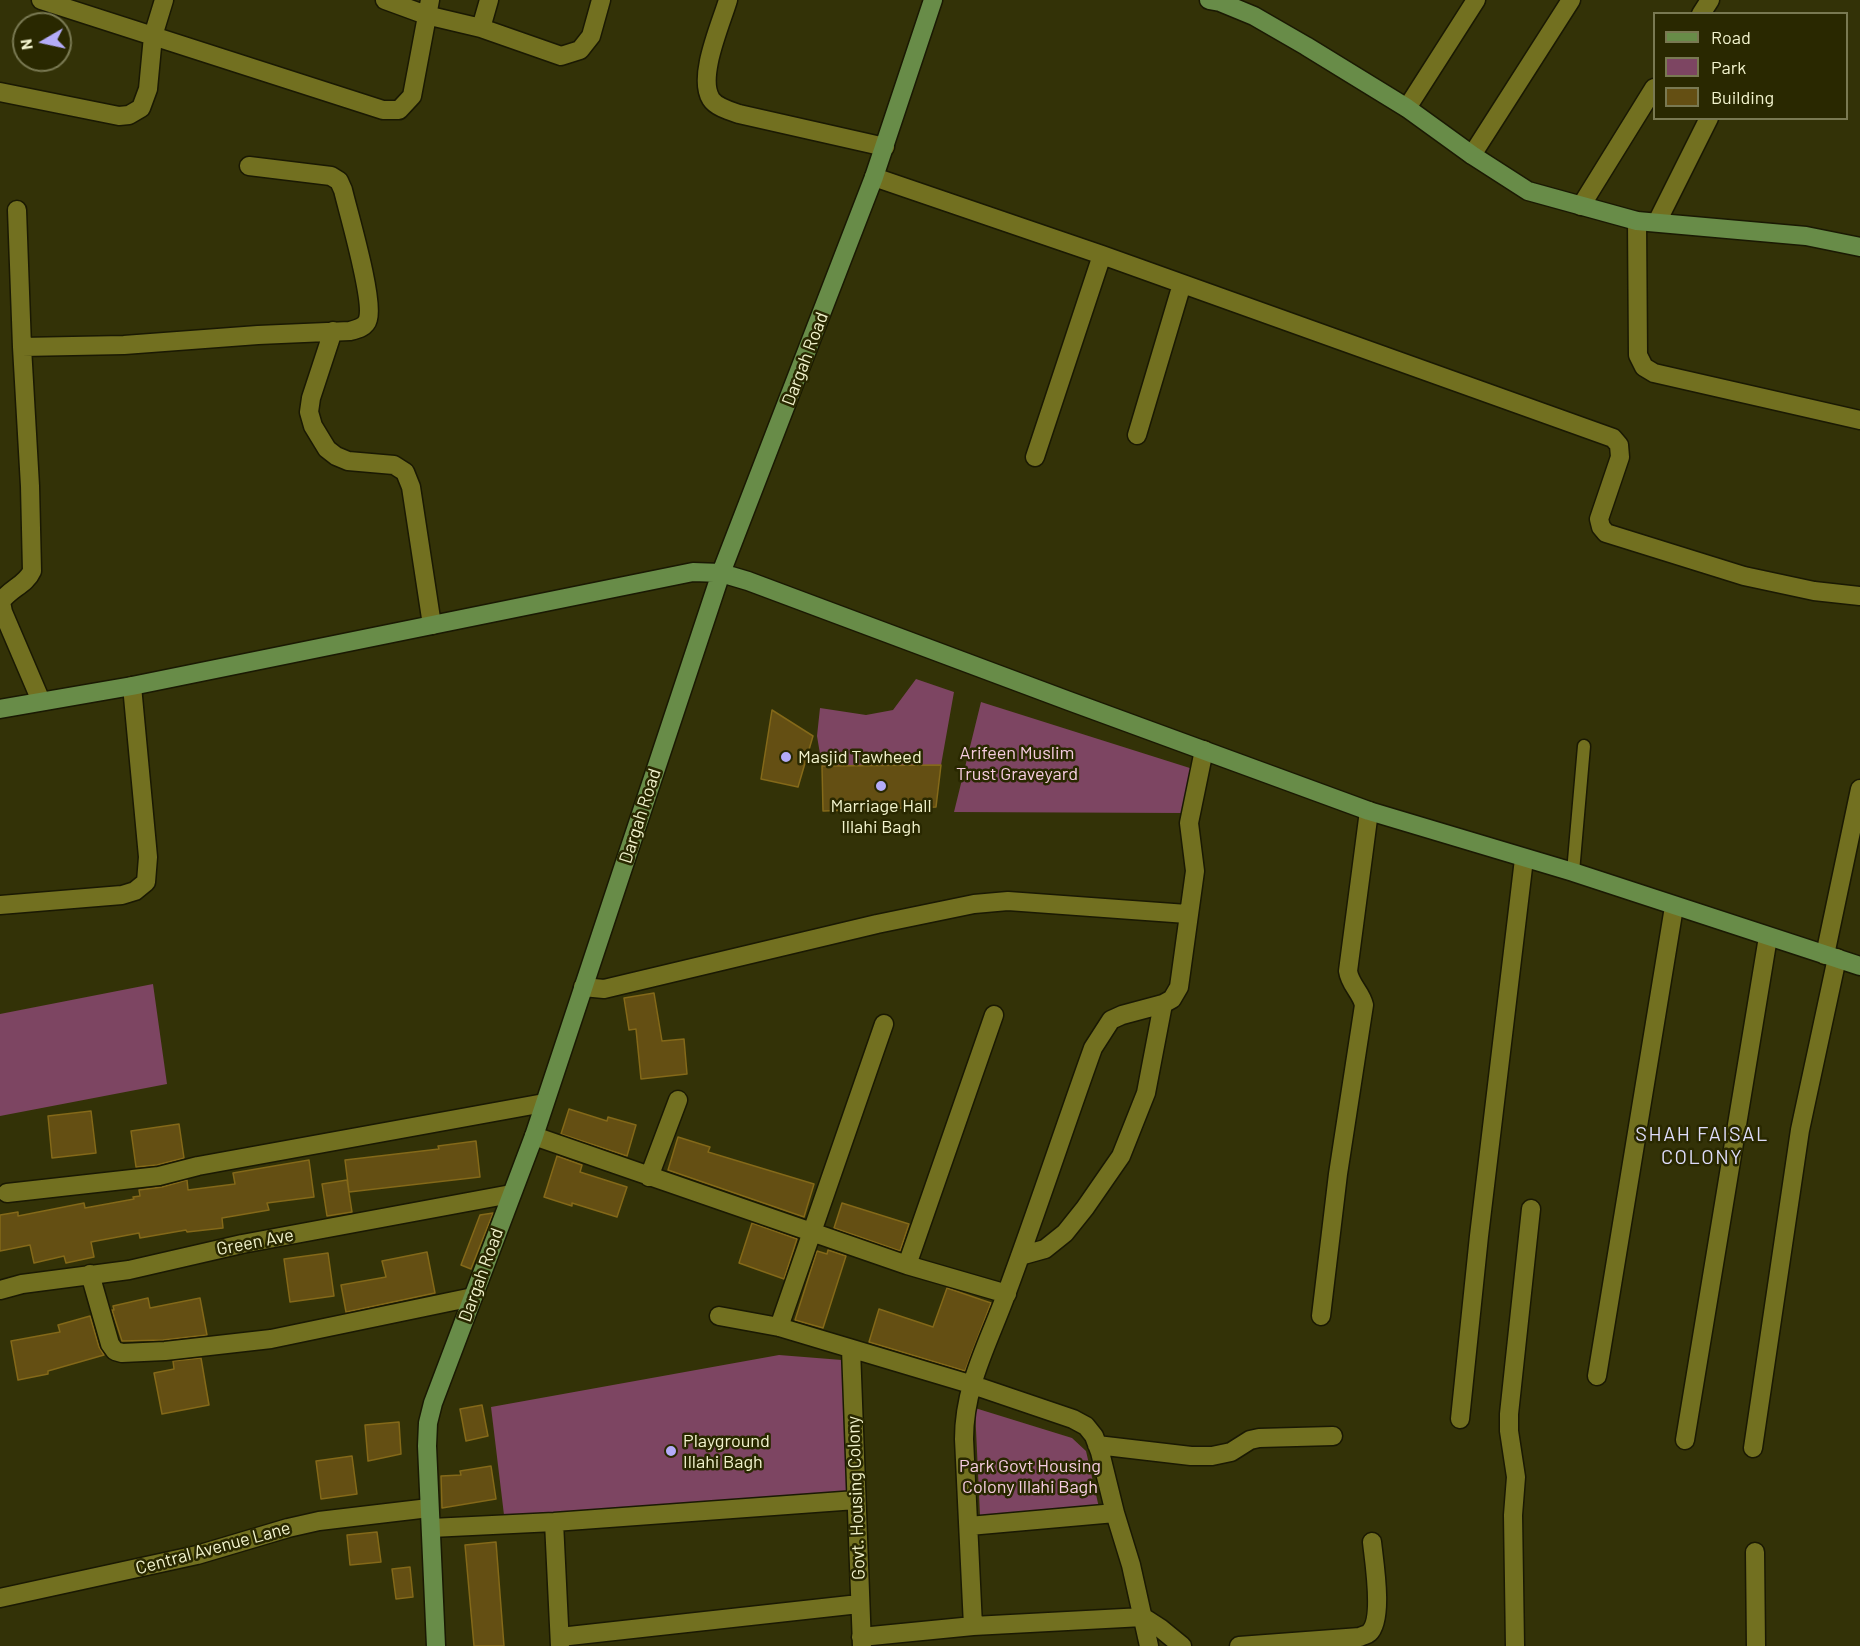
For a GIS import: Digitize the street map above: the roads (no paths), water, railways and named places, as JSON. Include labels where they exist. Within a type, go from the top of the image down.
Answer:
[{"type":"street","points":[[41,0],[383,110],[399,110],[412,96],[428,8]]},
{"type":"street","points":[[0,92],[119,116],[129,115],[141,108],[148,89],[153,36],[164,0]]},
{"type":"street","points":[[385,0],[428,8],[561,56],[580,50],[591,36],[601,0]]},
{"type":"street","points":[[481,28],[489,0]]},
{"type":"street","points":[[728,0],[705,84],[711,101],[726,110],[739,114],[885,147]]},
{"type":"street","name":"Dargah Road","points":[[436,1646],[429,1508],[428,1423],[433,1403],[534,1136],[720,573],[874,177],[933,0]]},
{"type":"street","points":[[1407,108],[1476,0]]},
{"type":"street","points":[[1472,155],[1571,0]]},
{"type":"street","points":[[1216,1],[1254,16],[1289,36],[1407,108],[1472,155],[1528,191],[1637,220],[1806,236],[1860,248]]},
{"type":"street","points":[[1581,206],[1653,90]]},
{"type":"street","points":[[1657,222],[1708,120]]},
{"type":"street","points":[[22,347],[124,345],[359,329],[368,321],[367,292],[339,181],[331,176],[249,166]]},
{"type":"street","points":[[874,177],[1102,255],[1613,438],[1619,445],[1620,457],[1599,519],[1606,533],[1744,576],[1814,591],[1860,596]]},
{"type":"street","points":[[17,210],[32,571],[29,578],[7,593],[1,602],[3,612],[41,701]]},
{"type":"street","points":[[1637,220],[1638,355],[1644,367],[1654,373],[1860,420]]},
{"type":"street","points":[[1035,457],[1102,255]]},
{"type":"street","points":[[1137,435],[1182,284]]},
{"type":"street","points":[[333,331],[311,398],[309,412],[313,426],[327,449],[336,456],[348,460],[394,465],[405,472],[411,487],[432,626]]},
{"type":"street","points":[[0,710],[41,701],[132,687],[693,572],[720,573],[748,581],[1369,811],[1573,873],[1860,966]]},
{"type":"street","points":[[0,905],[122,895],[135,891],[146,882],[148,857],[132,687]]},
{"type":"street","points":[[973,1626],[964,1420],[970,1384],[1020,1256],[1093,1048],[1112,1020],[1163,1004],[1172,999],[1179,987],[1187,914],[1195,871],[1189,823],[1204,750]]},
{"type":"street","points":[[1753,1448],[1800,1130],[1860,789]]},
{"type":"street","points":[[1321,1316],[1338,1174],[1364,1005],[1362,997],[1353,986],[1348,971],[1369,811]]},
{"type":"street","points":[[1460,1419],[1479,1236],[1524,859]]},
{"type":"street","points":[[583,987],[604,989],[877,924],[974,904],[1008,901],[1187,914]]},
{"type":"street","points":[[1597,1376],[1674,907]]},
{"type":"street","points":[[1685,1440],[1768,937]]},
{"type":"street","points":[[1020,1256],[1045,1249],[1065,1233],[1120,1156],[1146,1093],[1163,1004]]},
{"type":"street","points":[[907,1265],[994,1015]]},
{"type":"street","points":[[779,1327],[884,1024]]},
{"type":"street","points":[[649,1177],[678,1100]]},
{"type":"street","points":[[7,1193],[159,1176],[198,1166],[544,1103]]},
{"type":"street","points":[[534,1136],[907,1265],[1006,1294]]},
{"type":"street","name":"Green Ave","points":[[0,1290],[22,1284],[129,1270],[242,1244],[511,1194]]},
{"type":"street","points":[[1515,1646],[1513,1515],[1516,1477],[1509,1431],[1509,1414],[1531,1209]]},
{"type":"street","points":[[90,1274],[110,1344],[114,1351],[122,1353],[165,1351],[272,1339],[474,1298]]},
{"type":"street","points":[[719,1316],[779,1327],[970,1384],[1073,1419],[1086,1426],[1097,1444],[1131,1565],[1149,1646]]},
{"type":"street","name":"Govt. Housing Colony","points":[[851,1349],[861,1641]]},
{"type":"street","points":[[1097,1444],[1191,1456],[1212,1456],[1231,1452],[1250,1440],[1259,1438],[1333,1436]]},
{"type":"street","points":[[431,1528],[554,1522],[856,1500]]},
{"type":"street","name":"Central Avenue Lane","points":[[0,1598],[196,1555],[318,1521],[429,1508]]},
{"type":"street","points":[[969,1526],[1115,1513]]},
{"type":"street","points":[[554,1522],[560,1642],[859,1605]]},
{"type":"street","points":[[1239,1646],[1360,1637],[1369,1633],[1375,1624],[1377,1600],[1372,1542]]},
{"type":"street","points":[[1755,1552],[1756,1646]]},
{"type":"street","points":[[861,1641],[973,1626],[1143,1617],[1182,1646]]},
{"type":"lane","points":[[1573,873],[1584,746]]},
{"type":"place","name":"Masjid Tawheed","points":[[786,757]]},
{"type":"place","name":"Marriage Hall Illahi Bagh","points":[[881,786]]},
{"type":"place","name":"Playground Illahi Bagh","points":[[671,1451]]},
{"type":"district","name":"SHAH FAISAL COLONY","points":[[1702,1146]]},
{"type":"park label","name":"Arifeen Muslim Trust Graveyard","points":[[1017,763]]},
{"type":"park label","name":"Park Govt Housing Colony Illahi Bagh","points":[[1030,1476]]}]
